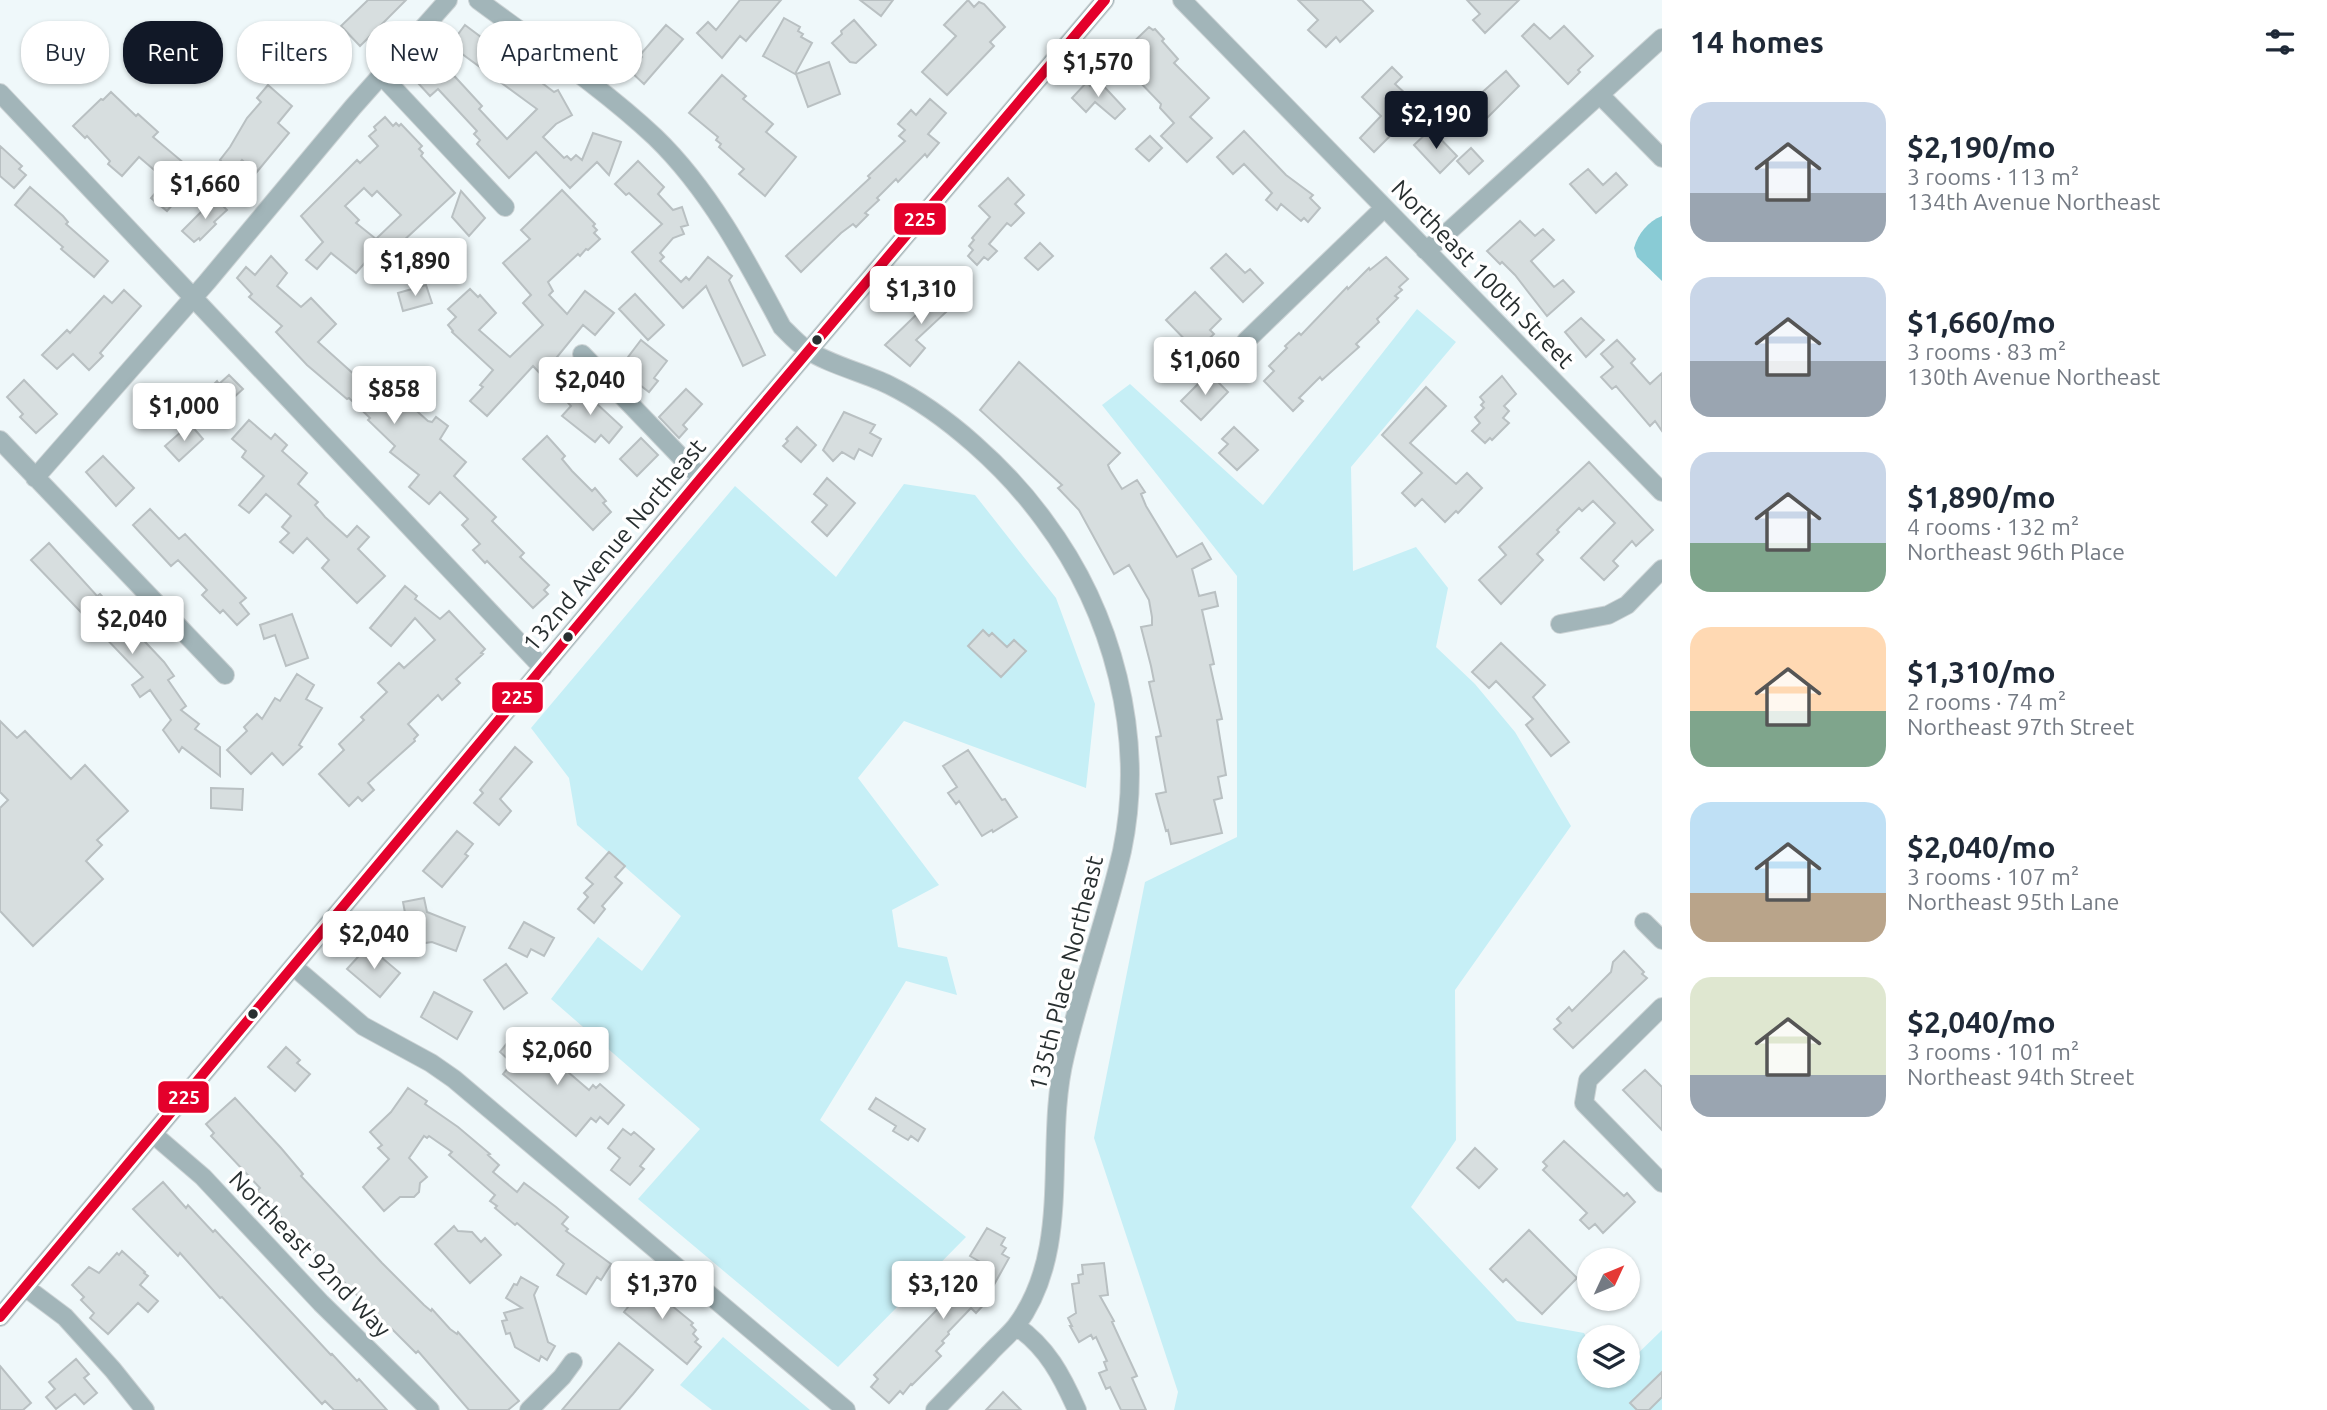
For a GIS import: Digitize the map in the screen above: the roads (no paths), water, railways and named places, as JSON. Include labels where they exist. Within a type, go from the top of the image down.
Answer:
[{"type":"street","points":[[430,21],[448,0]]},
{"type":"street","points":[[478,0],[657,139],[694,183],[738,245],[782,327],[808,351]]},
{"type":"street","name":"132nd Avenue Northeast","points":[[0,1317],[701,478],[1105,0]]},
{"type":"street","name":"Northeast 100th Street","points":[[1181,0],[1662,492]]},
{"type":"street","points":[[1425,250],[1601,96],[1662,38]]},
{"type":"street","points":[[35,478],[275,204],[375,84]]},
{"type":"street","points":[[390,84],[505,207]]},
{"type":"street","points":[[0,93],[543,667]]},
{"type":"street","points":[[1601,96],[1662,158]]},
{"type":"street","points":[[1247,341],[1384,208]]},
{"type":"street","name":"135th Place Northeast","points":[[808,351],[890,385],[925,406],[970,441],[1008,478],[1043,518],[1070,558],[1091,601],[1111,653],[1125,706],[1130,760],[1128,811],[1122,849],[1065,1057],[1058,1094],[1051,1247],[1039,1285],[1016,1326],[935,1410]]},
{"type":"street","points":[[582,354],[701,478]]},
{"type":"street","points":[[0,440],[225,675]]},
{"type":"street","points":[[1560,624],[1608,615],[1627,605],[1662,569]]},
{"type":"street","points":[[1644,922],[1662,940]]},
{"type":"street","points":[[294,967],[363,1026],[431,1063],[454,1079],[846,1410]]},
{"type":"street","points":[[1662,1007],[1588,1080],[1584,1103],[1662,1183]]},
{"type":"street","name":"Northeast 92nd Way","points":[[153,1134],[203,1177],[321,1303],[430,1410]]},
{"type":"street","points":[[26,1287],[65,1317],[145,1410]]},
{"type":"street","points":[[1016,1326],[1033,1338],[1054,1363],[1077,1410]]},
{"type":"street","points":[[528,1410],[562,1377],[572,1362]]}]
